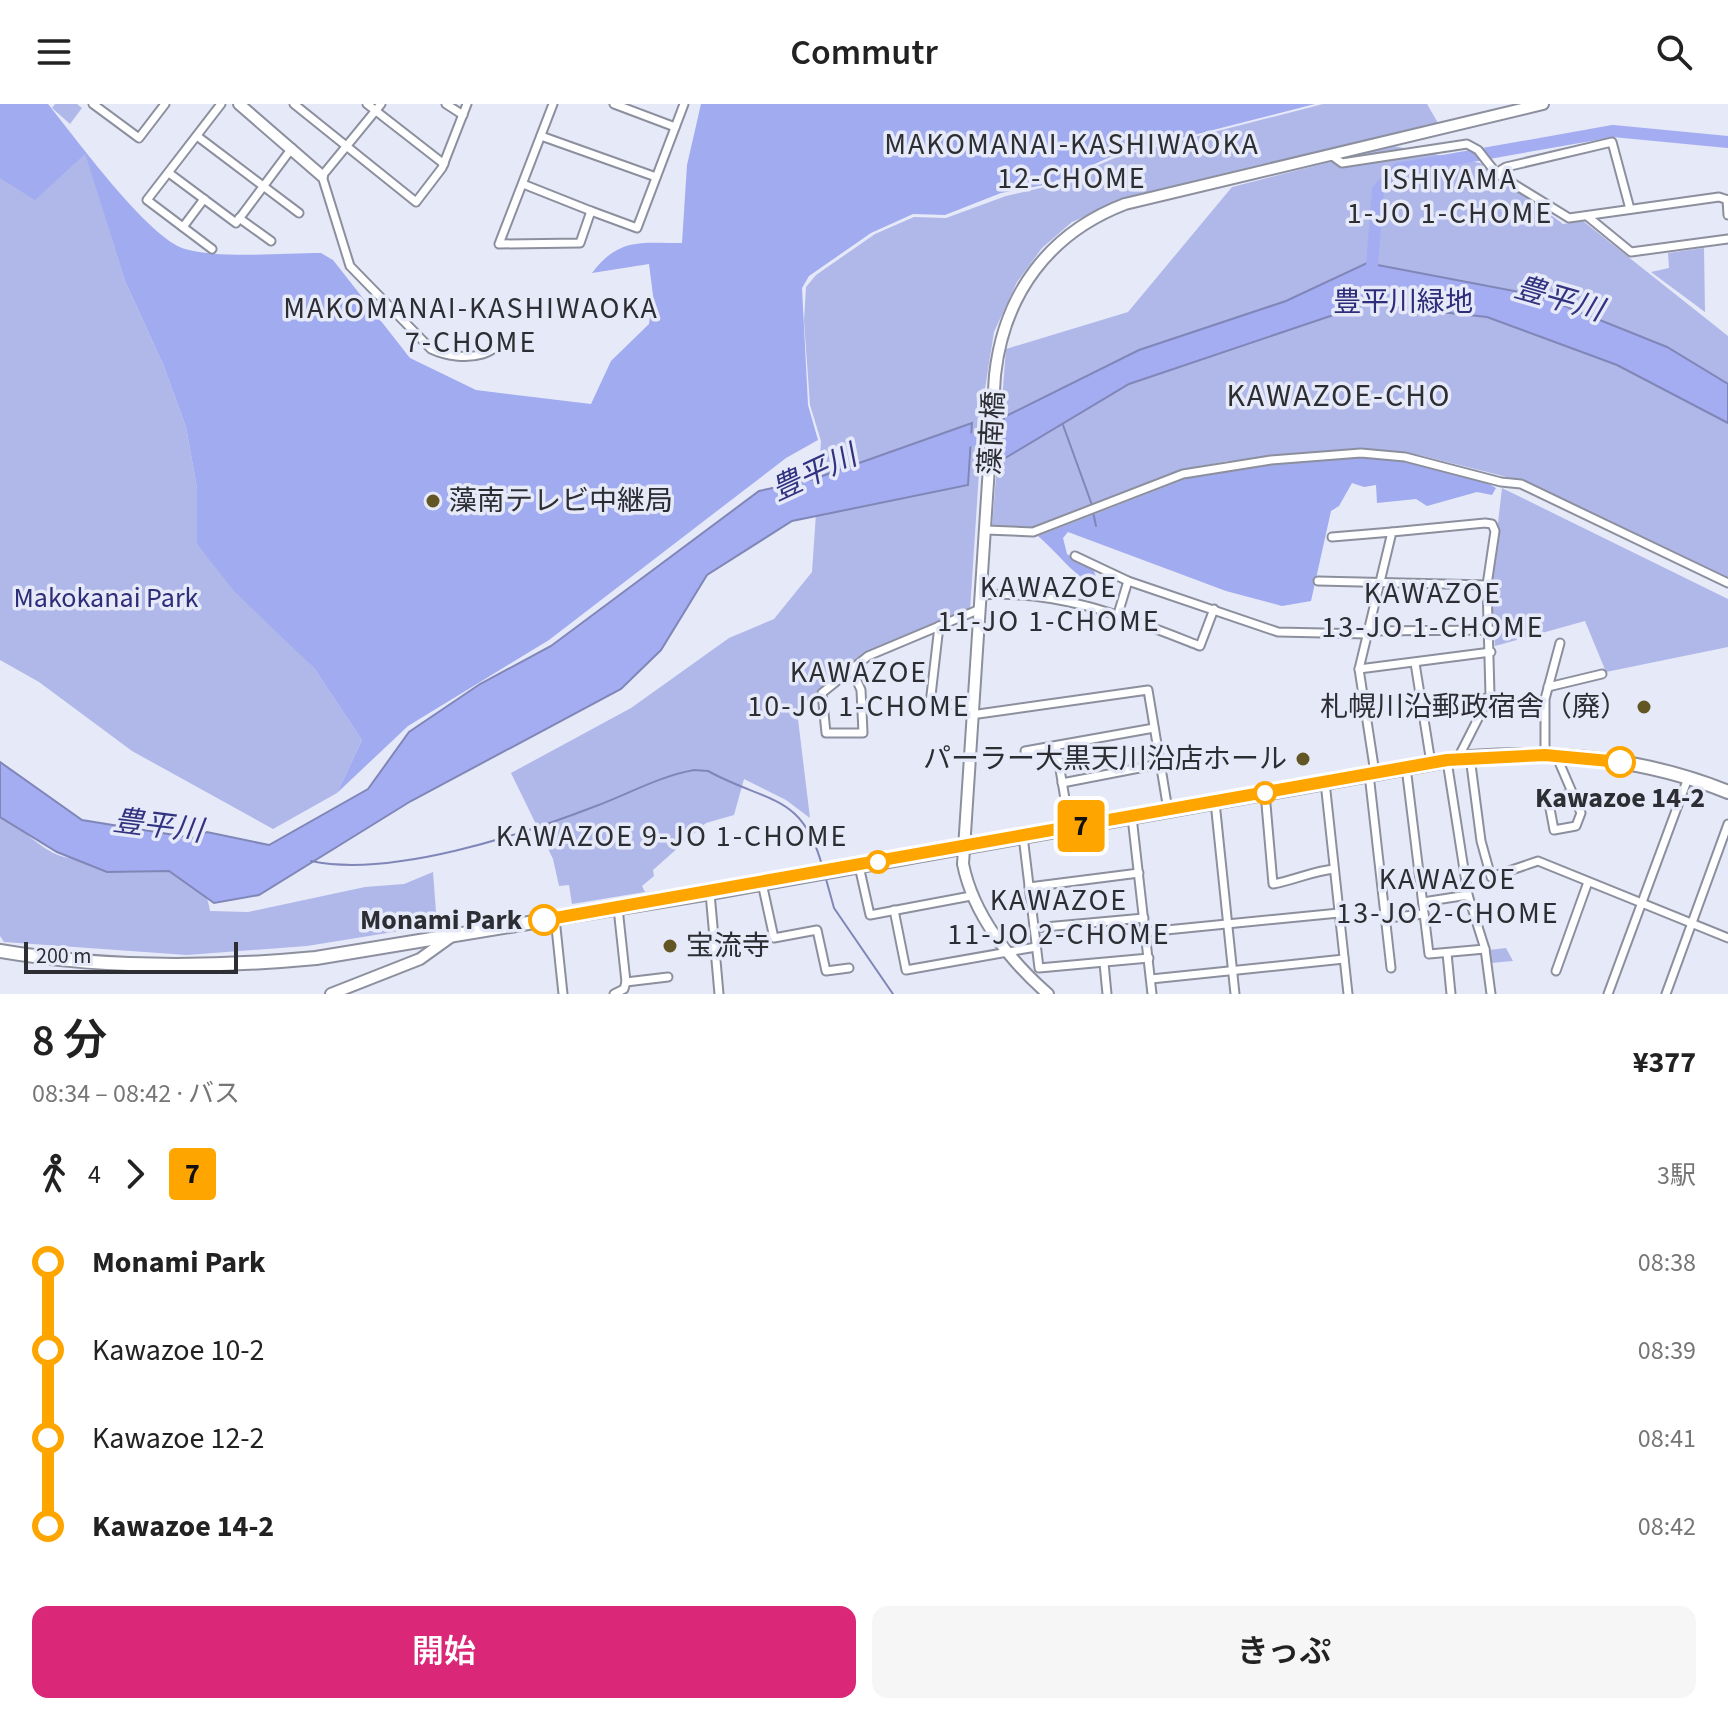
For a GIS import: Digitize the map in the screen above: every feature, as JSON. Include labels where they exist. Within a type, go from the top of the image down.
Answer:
[{"type":"highway","points":[[0,951],[108,964],[256,964],[316,958],[710,893],[1458,758],[1551,755],[1643,765],[1688,776],[1728,792]]},
{"type":"street","points":[[93,104],[139,138],[165,104]]},
{"type":"street","points":[[212,249],[147,200],[221,104]]},
{"type":"street","points":[[239,104],[322,176],[350,266],[419,340],[438,353],[455,356],[484,354],[499,343],[512,342]]},
{"type":"street","points":[[294,104],[416,202],[444,164],[467,104]]},
{"type":"street","points":[[367,104],[378,108],[444,164]]},
{"type":"street","points":[[446,104],[463,115]]},
{"type":"street","points":[[553,104],[499,244],[580,243],[591,211]]},
{"type":"street","points":[[614,104],[675,127]]},
{"type":"street","points":[[523,184],[637,228],[684,104]]},
{"type":"street","name":"藻南橋","points":[[971,896],[963,864],[963,847],[995,375],[1000,339],[1022,286],[1048,251],[1083,224],[1140,200],[1543,104]]},
{"type":"street","points":[[322,176],[378,108]]},
{"type":"street","points":[[197,136],[299,213]]},
{"type":"street","points":[[541,136],[656,177]]},
{"type":"street","points":[[1496,173],[1506,167],[1612,142],[1630,209]]},
{"type":"street","points":[[1331,155],[1342,163],[1467,144],[1478,150],[1496,173],[1569,218],[1719,197],[1728,200],[1728,215]]},
{"type":"street","points":[[169,173],[236,223],[292,148]]},
{"type":"street","points":[[183,227],[204,199]]},
{"type":"street","points":[[1587,216],[1631,252],[1728,239]]},
{"type":"street","points":[[239,218],[271,241]]},
{"type":"street","points":[[986,530],[1033,532],[1202,469],[1361,453],[1405,457],[1501,482],[1521,484],[1728,583]]},
{"type":"street","points":[[1332,537],[1492,524],[1495,531],[1487,585],[1491,630],[1488,698],[1458,758],[1468,895],[1485,949],[1491,994]]},
{"type":"street","points":[[1391,968],[1359,669],[1392,532]]},
{"type":"street","points":[[1075,556],[1128,581],[1278,632],[1491,630]]},
{"type":"street","points":[[1118,614],[1128,581]]},
{"type":"street","points":[[1318,581],[1487,585]]},
{"type":"street","points":[[981,595],[1055,596],[1118,614],[1200,646],[1214,609]]},
{"type":"street","points":[[852,670],[861,690],[863,733],[826,733],[822,693],[868,656],[980,609]]},
{"type":"street","points":[[939,626],[930,704],[972,710],[1148,690],[1168,810]]},
{"type":"street","points":[[1560,643],[1548,687],[1551,755],[1573,794],[1581,813],[1576,826],[1554,830],[1548,798],[1573,794]]},
{"type":"street","points":[[1359,669],[1491,652]]},
{"type":"street","points":[[1415,663],[1431,763]]},
{"type":"street","points":[[1548,687],[1602,674]]},
{"type":"street","points":[[1422,710],[1488,698]]},
{"type":"street","points":[[1025,751],[1154,728]]},
{"type":"street","points":[[1056,746],[1070,828]]},
{"type":"street","points":[[1458,758],[1491,877],[1538,861],[1728,938]]},
{"type":"street","points":[[1062,783],[1160,764]]},
{"type":"street","points":[[1406,767],[1429,954],[1485,949]]},
{"type":"street","points":[[1608,994],[1688,776]]},
{"type":"street","points":[[1325,782],[1348,994]]},
{"type":"street","points":[[1265,793],[1273,884],[1334,869]]},
{"type":"street","points":[[1215,802],[1235,994]]},
{"type":"street","points":[[1132,817],[1152,994]]},
{"type":"street","points":[[1666,994],[1728,824]]},
{"type":"street","points":[[1023,836],[1039,968],[1149,958]]},
{"type":"street","points":[[859,866],[870,915],[971,896],[1008,953],[1048,994]]},
{"type":"street","points":[[1029,887],[1139,873]]},
{"type":"street","points":[[1556,971],[1588,882]]},
{"type":"street","points":[[762,883],[774,938],[817,930],[826,971],[849,968]]},
{"type":"street","points":[[710,893],[719,994]]},
{"type":"street","points":[[1423,902],[1468,895]]},
{"type":"street","points":[[614,994],[624,989],[626,982],[618,908]]},
{"type":"street","points":[[894,910],[906,970],[1036,947]]},
{"type":"street","points":[[1146,932],[1339,913]]},
{"type":"street","points":[[1386,918],[1424,914]]},
{"type":"street","points":[[555,918],[563,994]]},
{"type":"street","points":[[1034,928],[1144,918]]},
{"type":"street","points":[[331,994],[362,988],[420,959],[452,936]]},
{"type":"street","points":[[1447,953],[1451,994]]},
{"type":"street","points":[[1151,979],[1344,959]]},
{"type":"street","points":[[1104,963],[1107,994]]},
{"type":"street","points":[[626,982],[668,977]]},
{"type":"green space","name":"Makokanai Park","points":[[0,104],[85,153],[125,281],[163,364],[186,427],[197,488],[197,544],[314,668],[362,740],[337,793],[273,829],[132,751],[39,682],[0,660]]},
{"type":"green space","points":[[55,104],[77,104],[82,108],[70,124],[52,108]]},
{"type":"green space","name":"Monami Park","points":[[1323,104],[1427,104],[1438,123],[1114,204],[1072,222],[1042,248],[1017,282],[994,332],[984,395],[970,611],[880,654],[797,711],[810,818],[786,800],[744,779],[734,815],[706,823],[653,870],[654,876],[642,886],[645,892],[572,904],[569,885],[559,886],[553,859],[511,773],[631,708],[729,638],[774,619],[812,572],[821,441],[810,405],[804,321],[806,287],[816,275],[875,234],[914,217],[946,218],[1006,196],[1049,186],[1117,157]]},
{"type":"green space","name":"豊平川緑地","points":[[1393,146],[1480,163],[1563,224],[1583,221],[1728,336],[1728,579],[1527,482],[1419,455],[1364,451],[1228,461],[1201,466],[1034,529],[992,528],[1006,349],[1128,312],[1232,187]]},
{"type":"green space","points":[[1704,248],[1705,312],[1651,272],[1669,268],[1668,253]]},
{"type":"green space","points":[[1502,488],[1728,599],[1728,647],[1606,672],[1585,621],[1495,646],[1491,584]]},
{"type":"green space","points":[[0,815],[61,856],[149,866],[190,878],[204,892],[210,911],[248,912],[365,887],[404,884],[433,872],[437,925],[307,946],[187,955],[4,942],[0,936]]},
{"type":"green space","points":[[1506,948],[1513,961],[1491,963],[1489,950]]},
{"type":"shaded area","points":[[0,104],[48,104],[132,207],[170,241],[185,249],[233,255],[321,253],[333,260],[410,358],[476,390],[591,404],[611,361],[649,324],[653,295],[649,264],[592,273],[612,253],[632,244],[682,243],[687,165],[701,104],[1315,104],[1115,155],[1049,184],[1001,193],[945,215],[913,214],[871,233],[809,276],[802,288],[808,405],[818,440],[786,458],[549,640],[408,726],[337,793],[362,740],[314,668],[234,591],[197,544],[197,488],[186,427],[163,364],[125,281],[85,154],[35,200],[0,178]]},
{"type":"shaded area","points":[[1367,263],[1540,296],[1667,347],[1728,384],[1728,423],[1617,365],[1487,317],[1366,304],[1129,384],[1002,460],[1004,417],[1139,350],[1286,301]]},
{"type":"shaded area","points":[[972,423],[968,485],[792,521],[707,575],[661,650],[621,689],[411,801],[259,895],[214,903],[169,871],[107,872],[57,852],[0,817],[0,762],[82,820],[193,838],[207,832],[269,845],[368,789],[409,732],[480,684],[551,646],[759,491],[814,479]]},
{"type":"shaded area","points":[[1369,457],[1451,469],[1496,488],[1492,495],[1477,492],[1427,506],[1416,499],[1377,503],[1376,485],[1364,487],[1352,483],[1339,506],[1331,511],[1311,601],[1282,606],[1226,591],[1068,532],[1063,538],[1067,554],[1094,571],[1097,580],[1093,585],[1038,536],[1206,471],[1233,466]]},
{"type":"waterway","points":[[1371,279],[1378,190],[1398,169],[1613,131],[1728,142]]},
{"type":"waterway","name":"豊平川","points":[[959,444],[1017,424]]},
{"type":"waterway","points":[[1063,425],[1092,505]]},
{"type":"waterway","points":[[1093,512],[1096,526]]},
{"type":"waterway","points":[[311,861],[343,865],[379,864],[455,851],[531,829],[656,781],[694,770],[708,771],[765,796],[794,813],[815,844],[823,869]]},
{"type":"waterway","points":[[826,879],[834,908],[893,994]]},
{"type":"bus line","name":"7","points":[[544,920],[1447,760],[1545,755],[1620,762]]},
{"type":"place","name":"藻南テレビ中継局","points":[[433,501]]},
{"type":"place","name":"札幌川沿郵政宿舎（廃）","points":[[1644,707]]},
{"type":"place","name":"パーラー大黒天川沿店ホール","points":[[1303,759]]},
{"type":"place","name":"Kawazoe 14-2","points":[[1620,762]]},
{"type":"place","name":"Monami Park","points":[[544,920]]},
{"type":"place","name":"宝流寺","points":[[670,946]]},
{"type":"district","name":"MAKOMANAI-KASHIWAOKA 12-CHOME","points":[[1072,161]]},
{"type":"district","name":"ISHIYAMA 1-JO 1-CHOME","points":[[1450,196]]},
{"type":"district","name":"MAKOMANAI-KASHIWAOKA 7-CHOME","points":[[471,325]]},
{"type":"district","name":"KAWAZOE-CHO","points":[[1339,396]]},
{"type":"district","name":"KAWAZOE 11-JO 1-CHOME","points":[[1049,604]]},
{"type":"district","name":"KAWAZOE 13-JO 1-CHOME","points":[[1433,610]]},
{"type":"district","name":"KAWAZOE 10-JO 1-CHOME","points":[[859,689]]},
{"type":"district","name":"KAWAZOE 9-JO 1-CHOME","points":[[672,836]]},
{"type":"district","name":"KAWAZOE 13-JO 2-CHOME","points":[[1448,896]]},
{"type":"district","name":"KAWAZOE 11-JO 2-CHOME","points":[[1059,917]]}]
